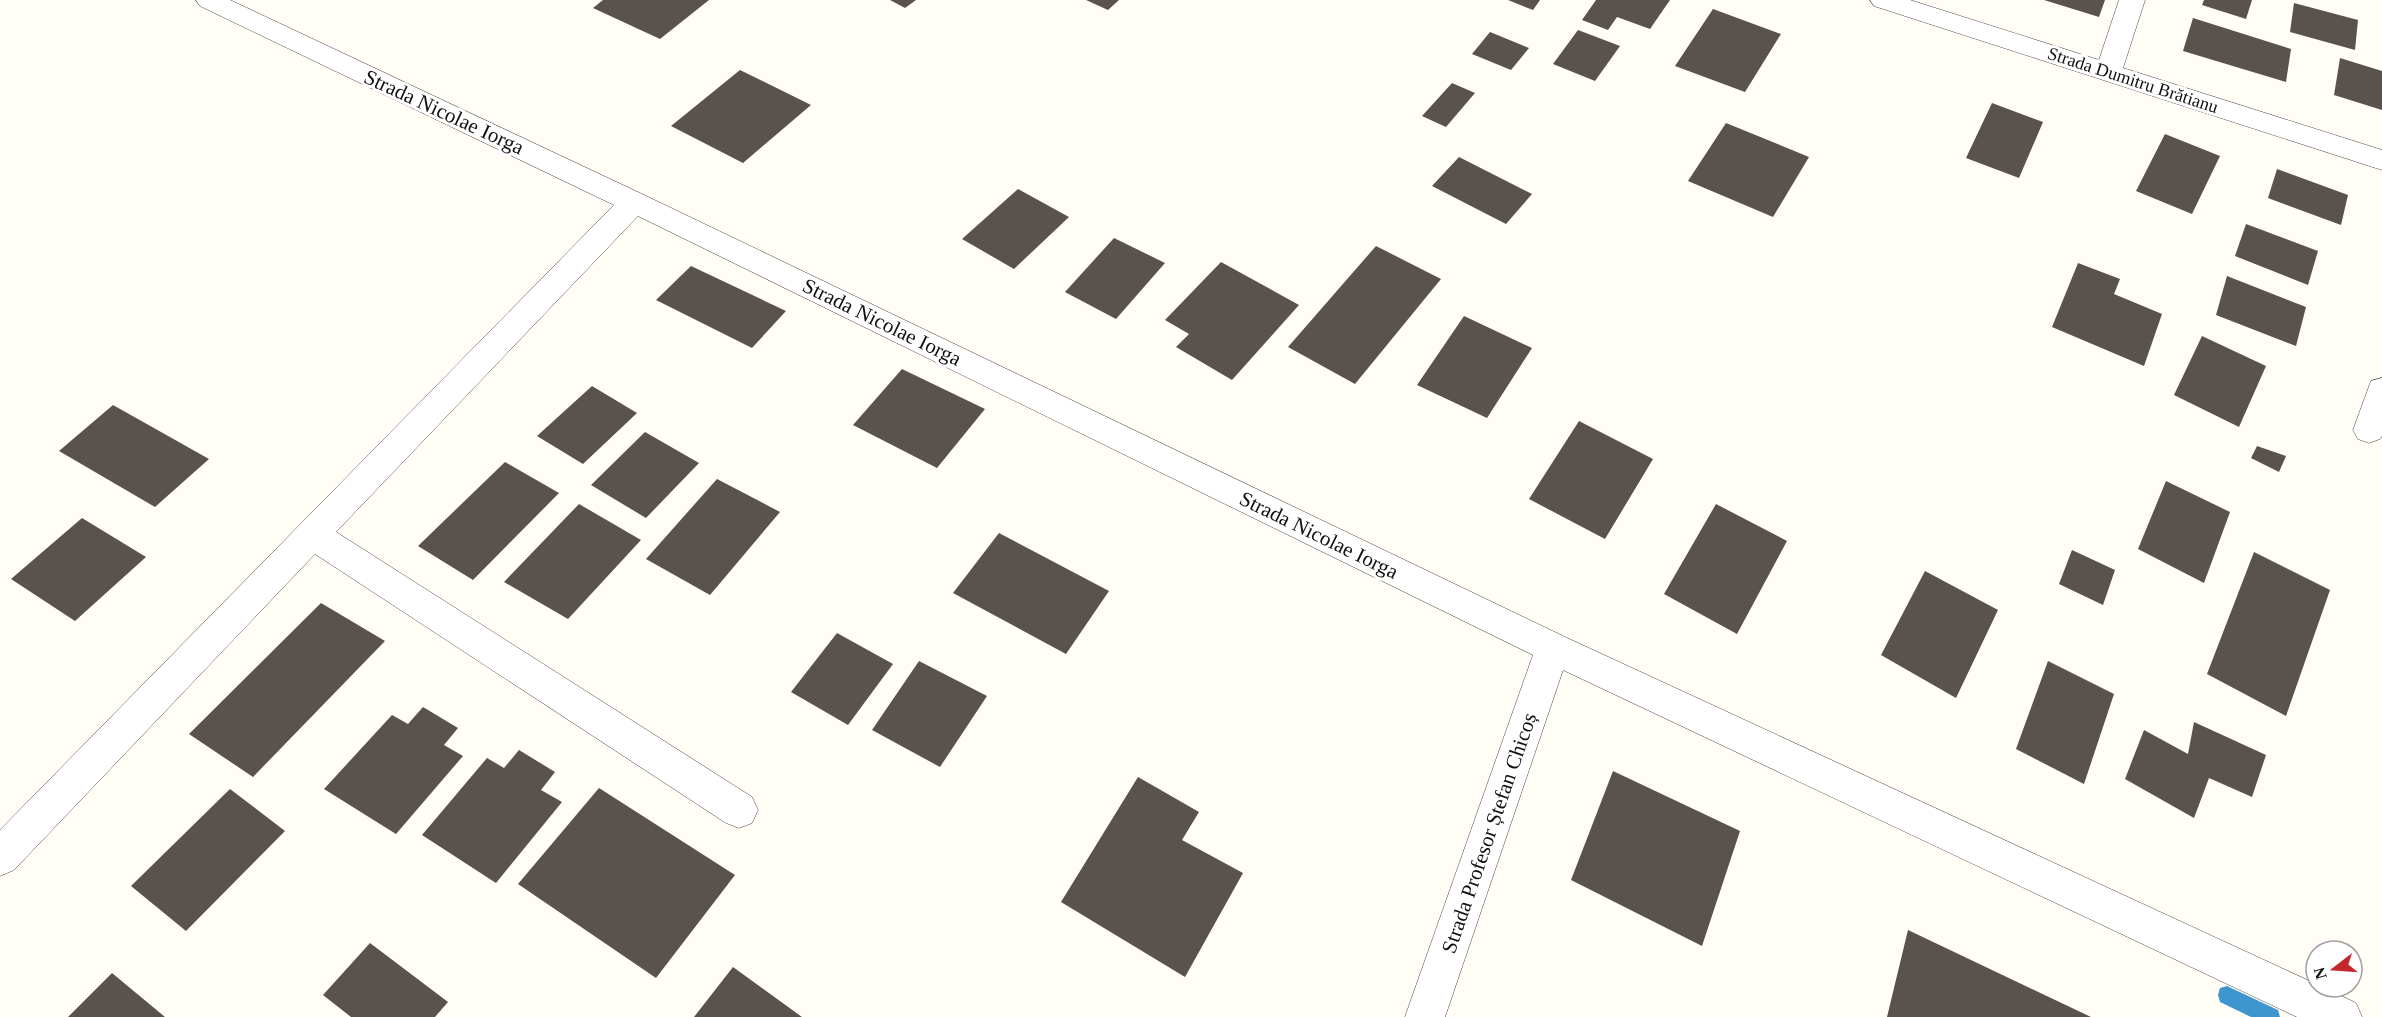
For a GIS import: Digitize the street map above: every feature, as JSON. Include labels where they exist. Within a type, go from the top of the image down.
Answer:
[{"type":"street","name":"Strada Nicolae Iorga","points":[[209,0],[634,202],[1553,648],[2342,1017]]},
{"type":"street","name":"Strada Dumitru Brătianu","points":[[1883,0],[2382,160]]},
{"type":"street","points":[[2108,72],[2132,0]]},
{"type":"street","points":[[0,857],[634,202]]},
{"type":"street","points":[[2369,430],[2382,390]]},
{"type":"street","points":[[312,534],[739,810]]},
{"type":"street","name":"Strada Profesor Ștefan Chicoș","points":[[1425,1017],[1553,648]]},
{"type":"building","points":[[603,0],[709,0],[660,39],[593,8]]},
{"type":"building","points":[[890,0],[916,0],[905,8]]},
{"type":"building","points":[[1086,0],[1119,0],[1108,10]]},
{"type":"building","points":[[1508,0],[1540,0],[1533,10]]},
{"type":"building","points":[[1596,0],[1670,0],[1650,29],[1617,17],[1608,30],[1582,20]]},
{"type":"building","points":[[2044,0],[2105,0],[2099,17]]},
{"type":"building","points":[[2204,0],[2252,0],[2246,19],[2202,5]]},
{"type":"building","points":[[2294,3],[2358,20],[2355,50],[2290,32]]},
{"type":"building","points":[[1713,9],[1781,34],[1745,92],[1675,66]]},
{"type":"building","points":[[2193,18],[2291,49],[2286,82],[2183,51]]},
{"type":"building","points":[[1578,30],[1620,46],[1595,81],[1553,64]]},
{"type":"building","points":[[1490,32],[1529,48],[1511,70],[1472,54]]},
{"type":"building","points":[[2340,58],[2382,71],[2382,110],[2334,95]]},
{"type":"building","points":[[740,70],[811,105],[743,163],[671,126]]},
{"type":"building","points":[[1452,83],[1475,93],[1446,127],[1422,116]]},
{"type":"building","points":[[1992,103],[2043,122],[2019,178],[1966,158]]},
{"type":"building","points":[[1726,123],[1809,157],[1773,217],[1688,181]]},
{"type":"building","points":[[2165,134],[2220,156],[2192,214],[2136,191]]},
{"type":"building","points":[[1459,157],[1532,194],[1506,224],[1432,186]]},
{"type":"building","points":[[2277,169],[2348,195],[2341,225],[2268,198]]},
{"type":"building","points":[[1018,189],[1069,217],[1014,269],[962,239]]},
{"type":"building","points":[[2246,224],[2318,251],[2308,285],[2235,256]]},
{"type":"building","points":[[1114,238],[1165,263],[1116,319],[1065,292]]},
{"type":"building","points":[[1376,246],[1441,279],[1355,384],[1288,347]]},
{"type":"building","points":[[1221,262],[1299,305],[1232,380],[1176,347],[1189,334],[1165,320]]},
{"type":"building","points":[[2078,263],[2120,279],[2114,294],[2162,314],[2144,366],[2052,327]]},
{"type":"building","points":[[691,266],[786,311],[752,348],[656,300]]},
{"type":"building","points":[[2227,276],[2306,307],[2296,346],[2216,315]]},
{"type":"building","points":[[1464,316],[1532,348],[1487,418],[1417,385]]},
{"type":"building","points":[[2202,336],[2266,366],[2239,427],[2174,395]]},
{"type":"building","points":[[902,369],[985,409],[937,468],[853,425]]},
{"type":"building","points":[[592,386],[637,413],[583,464],[537,436]]},
{"type":"building","points":[[113,405],[209,459],[155,507],[59,451]]},
{"type":"building","points":[[1579,421],[1653,459],[1605,539],[1529,499]]},
{"type":"building","points":[[645,432],[699,463],[646,518],[591,485]]},
{"type":"building","points":[[2257,446],[2286,456],[2279,472],[2251,458]]},
{"type":"building","points":[[505,462],[559,493],[473,580],[418,546]]},
{"type":"building","points":[[717,479],[780,512],[710,595],[646,559]]},
{"type":"building","points":[[2166,481],[2230,512],[2204,583],[2138,549]]},
{"type":"building","points":[[579,504],[641,540],[568,619],[504,582]]},
{"type":"building","points":[[1716,504],[1787,541],[1737,634],[1664,594]]},
{"type":"building","points":[[82,518],[146,557],[75,621],[11,579]]},
{"type":"building","points":[[999,533],[1109,591],[1066,654],[953,593]]},
{"type":"building","points":[[2072,550],[2115,570],[2103,605],[2059,584]]},
{"type":"building","points":[[2254,552],[2330,590],[2286,716],[2207,674]]},
{"type":"building","points":[[1925,571],[1998,610],[1956,698],[1881,655]]},
{"type":"building","points":[[321,603],[385,641],[253,777],[189,734]]},
{"type":"building","points":[[837,633],[893,664],[848,725],[791,692]]},
{"type":"building","points":[[919,661],[987,696],[940,767],[872,730]]},
{"type":"building","points":[[2048,661],[2114,694],[2084,784],[2016,749]]},
{"type":"building","points":[[423,707],[458,728],[444,745],[463,756],[396,834],[324,789],[392,715],[408,724]]},
{"type":"building","points":[[2194,722],[2266,755],[2252,797],[2209,778],[2194,818],[2125,779],[2144,730],[2188,754]]},
{"type":"building","points":[[519,750],[555,772],[541,790],[562,802],[496,883],[422,835],[487,758],[504,768]]},
{"type":"building","points":[[1613,771],[1740,831],[1702,946],[1571,880]]},
{"type":"building","points":[[1138,777],[1199,812],[1182,840],[1243,873],[1185,977],[1061,902]]},
{"type":"building","points":[[599,788],[735,875],[656,978],[518,884]]},
{"type":"building","points":[[230,789],[285,831],[186,931],[131,886]]},
{"type":"building","points":[[1908,930],[2091,1017],[1887,1017]]},
{"type":"building","points":[[370,943],[448,1002],[435,1017],[351,1017],[323,995]]},
{"type":"building","points":[[733,967],[802,1017],[694,1017]]},
{"type":"building","points":[[112,973],[165,1017],[68,1017]]},
{"type":"waterway","points":[[2227,995],[2271,1017]]}]
